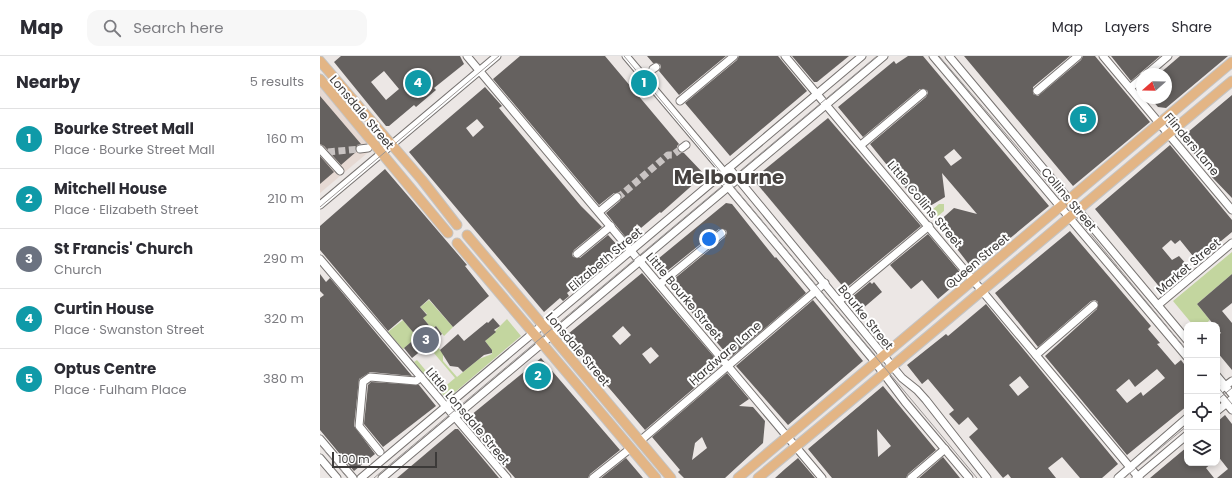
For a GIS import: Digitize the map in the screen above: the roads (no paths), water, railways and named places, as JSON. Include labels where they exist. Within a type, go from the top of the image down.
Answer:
[{"type":"main road","name":"Lonsdale Street","points":[[320,61],[457,225]]},
{"type":"main road","name":"Queen Street","points":[[738,478],[1159,122],[1230,67]]},
{"type":"main road","points":[[322,82],[333,76]]},
{"type":"main road","points":[[758,478],[1232,81]]},
{"type":"main road","name":"Lonsdale Street","points":[[322,82],[448,232]]},
{"type":"main road","points":[[361,128],[370,120]]},
{"type":"main road","points":[[1115,160],[1124,170]]},
{"type":"main road","name":"Lonsdale Street","points":[[467,235],[671,478]]},
{"type":"main road","points":[[1027,235],[1036,245]]},
{"type":"main road","name":"Lonsdale Street","points":[[457,243],[656,478]]},
{"type":"main road","points":[[857,378],[866,388]]},
{"type":"main road","points":[[598,410],[607,402]]},
{"type":"main road","points":[[631,448],[640,441]]},
{"type":"street","name":"Little Bourke Street","points":[[467,56],[822,478]]},
{"type":"street","points":[[320,205],[497,56]]},
{"type":"street","points":[[626,56],[724,172]]},
{"type":"street","points":[[680,101],[734,56]]},
{"type":"street","name":"Little Collins Street","points":[[784,56],[929,226],[1138,477]]},
{"type":"street","name":"Elizabeth Street","points":[[361,478],[862,56]]},
{"type":"street","name":"Elizabeth Street","points":[[382,478],[884,56]]},
{"type":"street","name":"Collins Street","points":[[933,56],[1184,353]]},
{"type":"street","name":"Collins Street","points":[[949,56],[1184,336]]},
{"type":"street","points":[[1036,91],[1078,56]]},
{"type":"street","name":"Flinders Lane","points":[[1103,56],[1232,210]]},
{"type":"street","points":[[1154,68],[1168,56]]},
{"type":"street","points":[[1130,88],[1136,83]]},
{"type":"street","points":[[861,146],[923,93]]},
{"type":"street","points":[[360,148],[368,148]]},
{"type":"street","points":[[324,151],[340,172]]},
{"type":"street","name":"Bourke Street","points":[[724,172],[738,179],[825,283],[883,356],[902,378],[918,390],[987,478]]},
{"type":"street","name":"Bourke Street","points":[[724,172],[728,187],[876,362],[905,402],[970,478]]},
{"type":"street","points":[[599,212],[617,197]]},
{"type":"street","points":[[577,254],[611,226]]},
{"type":"street","points":[[839,301],[929,226]]},
{"type":"street","points":[[660,284],[722,233]]},
{"type":"street","name":"Market Street","points":[[1158,305],[1232,243]]},
{"type":"street","name":"Little Lonsdale Street","points":[[320,258],[507,478]]},
{"type":"street","name":"Hardware Lane","points":[[640,441],[825,283]]},
{"type":"street","points":[[1036,354],[1094,305]]},
{"type":"street","points":[[380,452],[359,426],[357,414],[362,381],[370,377],[416,381],[421,377]]},
{"type":"street","points":[[1220,379],[1232,394]]},
{"type":"street","points":[[1220,390],[1232,380]]},
{"type":"street","points":[[1220,394],[1229,401],[1232,410]]},
{"type":"street","points":[[1220,408],[1229,401]]},
{"type":"street","points":[[1118,478],[1184,421]]},
{"type":"street","points":[[320,439],[353,478]]},
{"type":"street","points":[[1138,477],[1184,439]]},
{"type":"street","points":[[593,478],[631,448]]},
{"type":"street","points":[[911,478],[945,449]]},
{"type":"street","points":[[320,458],[337,478]]},
{"type":"tunnel","points":[[617,197],[668,155],[673,155],[682,148]]},
{"type":"tunnel","points":[[328,152],[360,149]]},
{"type":"tram line","points":[[320,207],[499,56]]},
{"type":"tram line","points":[[624,56],[977,478]]},
{"type":"tram line","points":[[374,478],[877,56]]},
{"type":"tram line","points":[[939,56],[1060,197],[1184,347]]},
{"type":"tram line","points":[[1220,398],[1232,388]]},
{"type":"tram line","points":[[1220,390],[1232,404]]},
{"type":"tram line","points":[[1124,478],[1184,428]]},
{"type":"tram line","points":[[320,445],[348,478]]},
{"type":"place","name":"Curtin House","points":[[418,83]]},
{"type":"place","name":"Bourke Street Mall","points":[[644,83]]},
{"type":"place","name":"Optus Centre","points":[[1083,119]]},
{"type":"place","name":"St Francis' Church","points":[[426,340]]},
{"type":"place","name":"Mitchell House","points":[[538,376]]},
{"type":"district","name":"Melbourne","points":[[729,177]]}]
